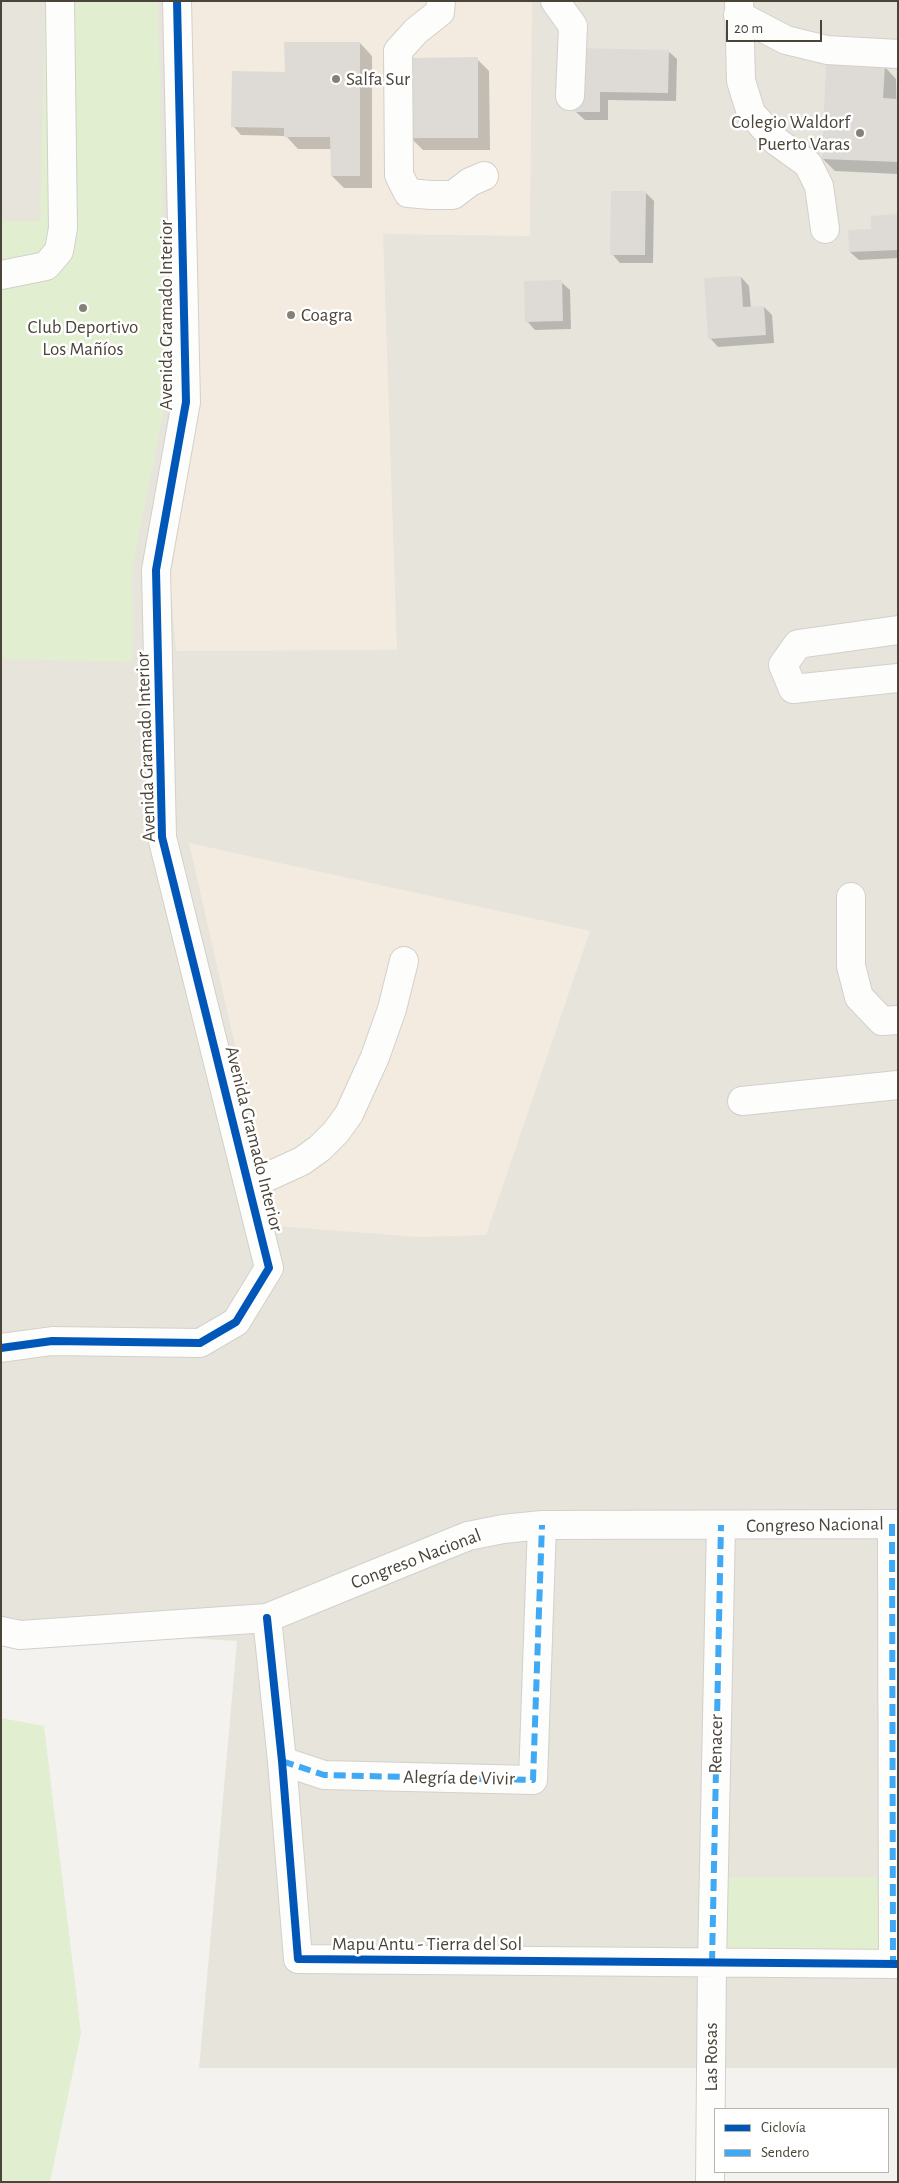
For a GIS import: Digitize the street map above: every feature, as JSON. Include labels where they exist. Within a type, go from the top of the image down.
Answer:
[{"type":"street","points":[[1,275],[46,266],[59,251],[63,228],[60,1]]},
{"type":"street","name":"Avenida Gramado Interior","points":[[1,1348],[52,1341],[200,1343],[236,1322],[269,1268],[162,837],[156,570],[186,402],[177,1]]},
{"type":"street","points":[[441,1],[440,12],[416,31],[398,51],[399,175],[408,193],[431,195],[453,195],[470,182],[484,176]]},
{"type":"street","points":[[555,1],[573,26],[570,96]]},
{"type":"street","points":[[738,8],[786,40],[828,50],[898,54]]},
{"type":"street","points":[[738,8],[741,81],[751,113],[776,141],[808,164],[819,186],[825,229]]},
{"type":"street","points":[[898,630],[798,644],[783,665],[793,689],[898,678]]},
{"type":"street","points":[[851,897],[851,966],[859,997],[882,1021],[898,1020]]},
{"type":"street","points":[[248,1180],[267,1176],[302,1161],[320,1148],[336,1132],[349,1114],[375,1057],[392,1009],[404,961]]},
{"type":"street","points":[[742,1100],[898,1084]]},
{"type":"street","name":"Congreso Nacional","points":[[1,1631],[20,1635],[267,1618],[468,1536],[503,1528],[542,1524],[895,1524]]},
{"type":"street","name":"Alegría de Vivir","points":[[282,1761],[324,1775],[533,1780],[542,1524]]},
{"type":"street","points":[[895,1524],[895,1964]]},
{"type":"street","name":"Renacer","points":[[712,1962],[721,1525]]},
{"type":"street","name":"Mapu Antu - Tierra del Sol","points":[[267,1618],[282,1761],[298,1959],[895,1964]]},
{"type":"street","name":"Las Rosas","points":[[710,2182],[712,1962]]},
{"type":"shaded area","points":[[1,1],[898,1],[898,2068],[199,2068],[237,1641],[1,1627]]},
{"type":"shaded area","name":"Coagra","points":[[188,1],[532,1],[530,236],[383,234],[397,650],[176,651],[170,578],[200,397]]},
{"type":"shaded area","points":[[189,843],[590,931],[486,1235],[418,1237],[276,1226]]},
{"type":"green space","name":"Club Deportivo Los Mañíos","points":[[45,1],[158,1],[167,396],[132,568],[132,662],[1,659],[1,221],[40,221]]},
{"type":"green space","points":[[1,1718],[44,1726],[81,2033],[50,2182],[1,2182]]},
{"type":"green space","points":[[717,1877],[879,1877],[879,1951],[716,1951]]},
{"type":"building","points":[[284,42],[360,42],[360,176],[331,176],[330,137],[284,137],[284,128],[231,127],[232,71],[285,72]]},
{"type":"building","points":[[576,48],[669,50],[668,93],[600,92],[600,112],[575,112]]},
{"type":"building","points":[[478,57],[478,138],[409,138],[409,58]]},
{"type":"building","points":[[826,63],[885,65],[883,98],[897,99],[898,162],[822,159]]},
{"type":"building","points":[[611,191],[646,191],[645,255],[610,255]]},
{"type":"building","points":[[898,214],[898,250],[849,252],[848,230],[871,229],[871,216]]},
{"type":"building","points":[[741,276],[743,307],[764,306],[766,335],[708,339],[704,278]]},
{"type":"building","points":[[562,280],[563,321],[525,322],[524,281]]},
{"type":"marked path","points":[[892,1524],[893,1964]]},
{"type":"marked path","points":[[282,1761],[324,1775],[533,1780],[542,1525]]},
{"type":"marked path","points":[[712,1963],[721,1525]]},
{"type":"cycle path","points":[[1,1348],[52,1341],[200,1343],[236,1322],[269,1268],[162,837],[156,570],[186,402],[177,1]]},
{"type":"cycle path","points":[[267,1618],[282,1761],[298,1959],[898,1964]]},
{"type":"place","name":"Salfa Sur","points":[[336,79]]},
{"type":"place","name":"Colegio Waldorf Puerto Varas","points":[[860,133]]},
{"type":"place","name":"Club Deportivo Los Mañíos","points":[[83,308]]},
{"type":"place","name":"Coagra","points":[[291,315]]}]
